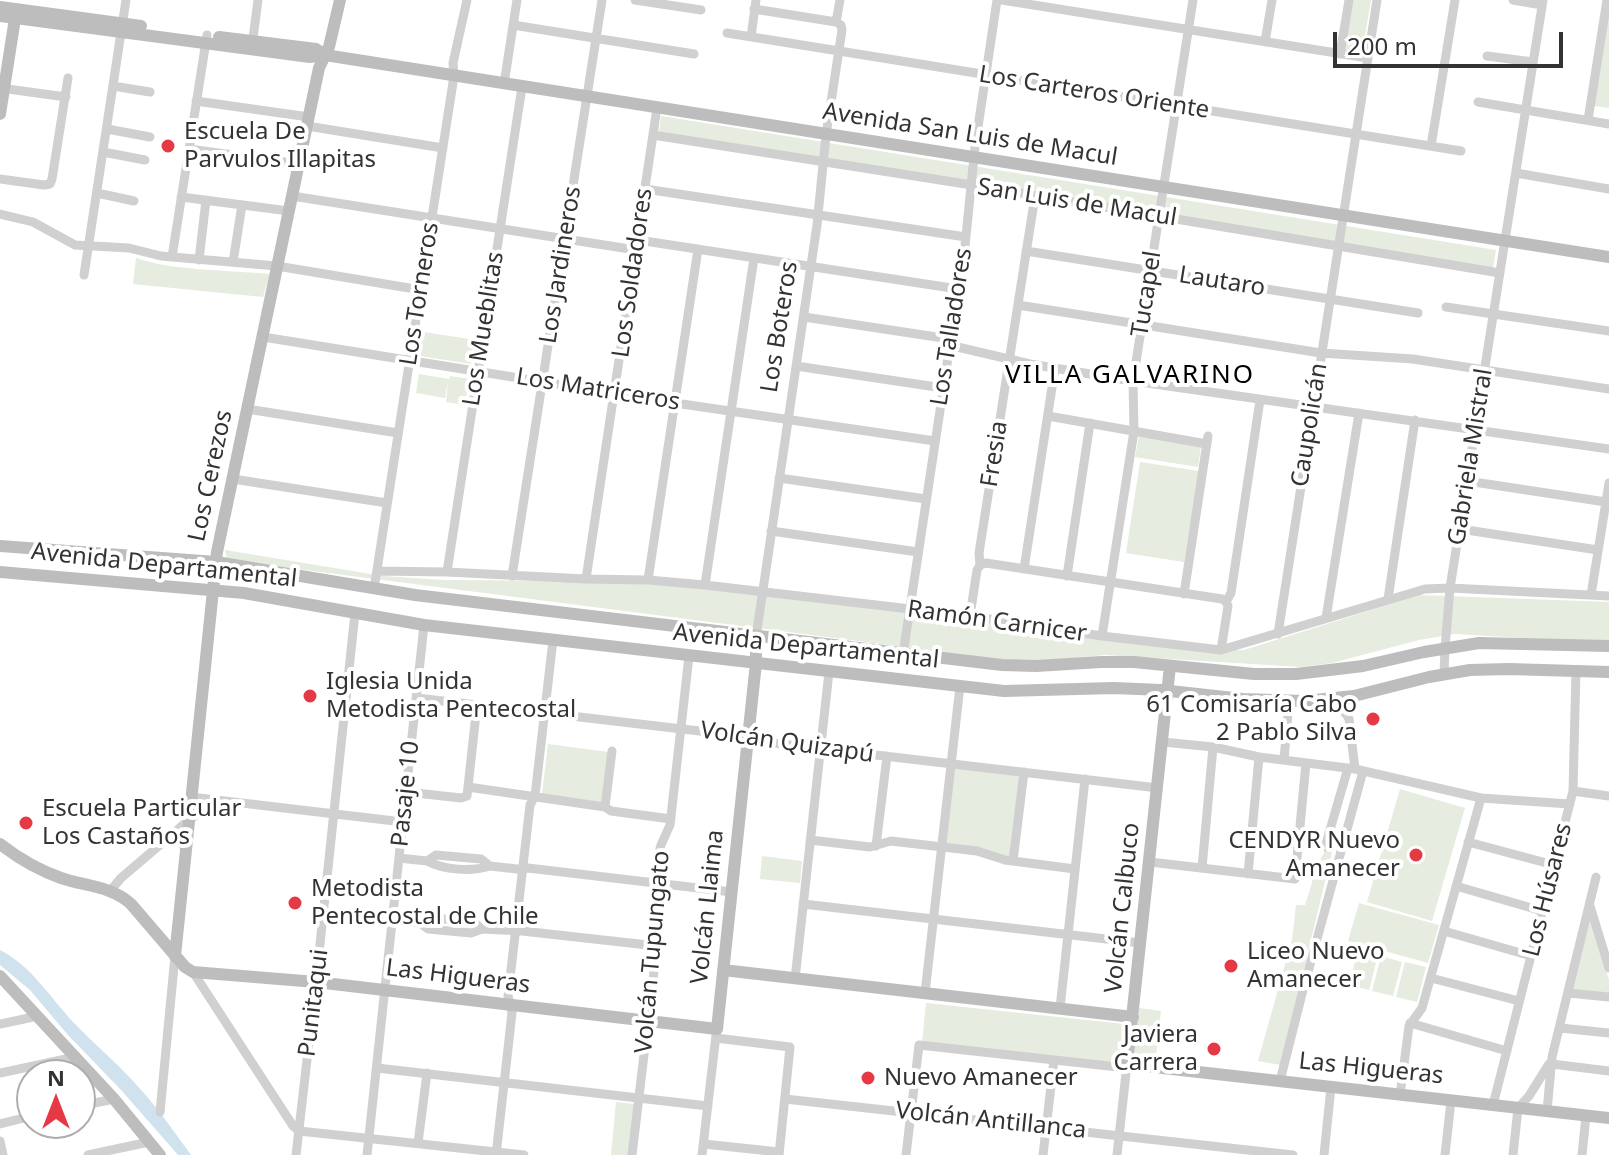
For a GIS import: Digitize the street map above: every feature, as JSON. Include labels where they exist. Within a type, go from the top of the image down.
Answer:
[{"type":"street","points":[[84,275],[126,0]]},
{"type":"street","points":[[252,45],[258,0]]},
{"type":"street","name":"Los Cerezos","points":[[160,1112],[216,562],[320,64],[330,43],[340,0]]},
{"type":"street","name":"Los Torneros","points":[[374,589],[454,76],[453,65],[467,0]]},
{"type":"street","points":[[504,84],[517,0]]},
{"type":"street","name":"Los Jardineros","points":[[512,576],[602,0]]},
{"type":"street","points":[[635,0],[701,10]]},
{"type":"street","name":"Los Boteros","points":[[756,663],[762,592],[819,215],[826,135],[842,28],[836,22],[840,0]]},
{"type":"street","points":[[1000,0],[1368,58]]},
{"type":"street","name":"Los Talladores","points":[[903,654],[966,237],[985,75],[1000,0]]},
{"type":"street","name":"Tucapel","points":[[1102,636],[1134,431],[1133,381],[1193,0]]},
{"type":"street","points":[[1265,42],[1272,0]]},
{"type":"street","points":[[1340,54],[1349,0]]},
{"type":"street","name":"Caupolicán","points":[[1278,634],[1377,0]]},
{"type":"street","points":[[1431,146],[1455,0]]},
{"type":"street","points":[[1513,0],[1542,2]]},
{"type":"street","points":[[1588,120],[1607,0]]},
{"type":"street","name":"Gabriela Mistral","points":[[1444,674],[1450,588],[1542,2]]},
{"type":"street","points":[[751,37],[755,4],[836,22]]},
{"type":"street","name":"Avenida San Luis de Macul","points":[[0,7],[122,28],[252,45],[316,49],[325,55],[522,87],[1609,257]]},
{"type":"street","points":[[0,114],[16,9]]},
{"type":"street","name":"Avenida San Luis de Macul","points":[[0,16],[16,9]]},
{"type":"street","points":[[513,25],[694,54]]},
{"type":"street","name":"Los Carteros Oriente","points":[[727,33],[1461,151]]},
{"type":"street","points":[[172,257],[206,39]]},
{"type":"street","points":[[1487,56],[1533,62]]},
{"type":"street","points":[[0,179],[50,184],[68,78]]},
{"type":"street","points":[[113,86],[150,92]]},
{"type":"street","name":"Los Mueblitas","points":[[447,572],[522,87]]},
{"type":"street","points":[[2,89],[66,97]]},
{"type":"street","points":[[196,101],[443,148]]},
{"type":"street","points":[[1478,102],[1609,124]]},
{"type":"street","name":"Los Soldadores","points":[[586,579],[657,108]]},
{"type":"street","points":[[107,129],[150,137]]},
{"type":"street","name":"San Luis de Macul","points":[[653,135],[1500,273]]},
{"type":"street","points":[[189,149],[299,164]]},
{"type":"street","points":[[103,152],[145,160]]},
{"type":"street","points":[[1516,173],[1609,189]]},
{"type":"street","points":[[645,189],[966,237]]},
{"type":"street","points":[[97,193],[134,201]]},
{"type":"street","points":[[292,196],[565,239],[698,249],[958,289]]},
{"type":"street","name":"Fresia","points":[[970,616],[1035,196]]},
{"type":"street","points":[[181,197],[289,211]]},
{"type":"street","points":[[199,260],[206,200]]},
{"type":"street","points":[[233,262],[242,205]]},
{"type":"street","points":[[0,214],[33,222],[68,243],[129,248],[199,260],[277,266],[421,290]]},
{"type":"street","points":[[648,580],[698,249]]},
{"type":"street","name":"Lautaro","points":[[1026,251],[1418,313]]},
{"type":"street","points":[[705,585],[754,258]]},
{"type":"street","points":[[1018,305],[1321,353],[1413,359],[1609,389]]},
{"type":"street","points":[[1446,307],[1609,331]]},
{"type":"street","points":[[804,317],[950,342],[1009,359],[1133,381],[1609,449]]},
{"type":"street","name":"Los Matriceros","points":[[263,337],[935,441]]},
{"type":"street","points":[[796,366],[943,388]]},
{"type":"street","points":[[1024,569],[1055,368]]},
{"type":"street","points":[[1226,602],[1230,596],[1260,400]]},
{"type":"street","points":[[247,409],[398,433]]},
{"type":"street","points":[[1326,618],[1359,413]]},
{"type":"street","points":[[1048,416],[1208,440],[1184,594]]},
{"type":"street","points":[[1388,599],[1415,420]]},
{"type":"street","points":[[1067,576],[1090,423]]},
{"type":"street","points":[[779,478],[926,499]]},
{"type":"street","points":[[233,479],[387,503]]},
{"type":"street","points":[[1467,481],[1606,502]]},
{"type":"street","points":[[1591,595],[1598,550],[1606,527],[1609,483]]},
{"type":"street","points":[[1460,529],[1598,550]]},
{"type":"street","points":[[771,531],[918,552]]},
{"type":"street","name":"Avenida Departamental","points":[[0,546],[216,562],[374,589],[1002,665],[1118,662],[1254,674],[1308,674],[1479,643],[1609,646]]},
{"type":"street","points":[[980,565],[986,563],[1222,599],[1228,606],[1221,650]]},
{"type":"street","name":"Ramón Carnicer","points":[[377,571],[648,580],[705,585],[1221,650],[1419,590],[1450,588],[1609,596]]},
{"type":"street","name":"Avenida Departamental","points":[[0,572],[213,589],[288,599],[424,625],[1004,691],[1114,688],[1289,701],[1334,699],[1444,674],[1487,669],[1609,672]]},
{"type":"street","name":"Punitaqui","points":[[296,1155],[355,613]]},
{"type":"street","name":"Pasaje 10","points":[[367,1155],[424,625]]},
{"type":"street","points":[[496,1153],[512,1013],[508,996],[553,640]]},
{"type":"street","name":"Volcán Tupungato","points":[[632,1155],[657,946],[652,922],[655,882],[659,850],[671,819],[689,656]]},
{"type":"street","name":"Volcán Llaima","points":[[702,1155],[756,663]]},
{"type":"street","name":"Volcán Calbuco","points":[[1117,1155],[1170,666]]},
{"type":"street","name":"Los Húsares","points":[[1493,1105],[1573,791],[1576,670]]},
{"type":"street","points":[[795,979],[829,672]]},
{"type":"street","points":[[925,993],[960,686]]},
{"type":"street","name":"Volcán Quizapú","points":[[417,698],[1158,788]]},
{"type":"street","points":[[1280,1081],[1355,770],[1349,719],[1334,699]]},
{"type":"street","points":[[1284,760],[1289,701]]},
{"type":"street","points":[[467,792],[477,705]]},
{"type":"street","points":[[1163,742],[1355,770],[1481,798],[1570,804]]},
{"type":"street","points":[[1202,868],[1213,747]]},
{"type":"street","points":[[605,807],[612,751]]},
{"type":"street","points":[[876,846],[887,756]]},
{"type":"street","points":[[1248,874],[1259,757]]},
{"type":"street","points":[[1150,862],[1295,879],[1306,763]]},
{"type":"street","points":[[1325,847],[1355,770]]},
{"type":"street","points":[[1013,861],[1024,772]]},
{"type":"street","points":[[1060,1008],[1085,779]]},
{"type":"street","points":[[1573,791],[1609,796]]},
{"type":"street","points":[[407,792],[535,796],[671,819]]},
{"type":"street","points":[[191,797],[403,822]]},
{"type":"street","points":[[1400,1095],[1410,1023],[1420,1012],[1431,978],[1481,798]]},
{"type":"street","points":[[110,891],[189,820],[217,801]]},
{"type":"street","points":[[170,837],[179,837],[186,848]]},
{"type":"street","points":[[810,840],[876,846],[891,841],[977,851],[1013,861],[1075,869]]},
{"type":"street","points":[[1468,842],[1554,865]]},
{"type":"street","points":[[0,844],[53,875],[110,891],[126,900],[193,972],[299,1131],[418,1143],[429,1150],[524,1155]]},
{"type":"street","points":[[399,858],[427,861],[436,855],[481,859],[490,866],[732,892]]},
{"type":"street","points":[[1547,1111],[1552,1061],[1596,877]]},
{"type":"street","points":[[1456,886],[1542,911]]},
{"type":"street","points":[[1589,903],[1609,968]]},
{"type":"street","points":[[803,904],[1141,943]]},
{"type":"street","points":[[393,919],[420,923],[429,918],[473,921],[482,929],[657,946]]},
{"type":"street","points":[[1444,931],[1531,956]]},
{"type":"street","points":[[159,937],[169,939],[177,933]]},
{"type":"street","points":[[723,970],[1133,1017]]},
{"type":"street","name":"Las Higueras","points":[[193,972],[385,990],[648,1021],[716,1033]]},
{"type":"street","points":[[0,976],[114,1099],[160,1155]]},
{"type":"street","points":[[1431,978],[1519,1001]]},
{"type":"street","points":[[1568,993],[1609,997]]},
{"type":"street","points":[[0,1024],[38,1016]]},
{"type":"street","points":[[1410,1023],[1507,1051]]},
{"type":"street","points":[[1560,1028],[1609,1033]]},
{"type":"street","points":[[704,1144],[779,1154],[785,1099],[790,1047],[716,1033]]},
{"type":"street","points":[[906,1155],[919,1045],[1127,1066]]},
{"type":"street","points":[[0,1073],[75,1057]]},
{"type":"street","points":[[1043,1155],[1054,1060]]},
{"type":"street","points":[[1552,1061],[1609,1071]]},
{"type":"street","points":[[1513,1155],[1518,1108],[1552,1061]]},
{"type":"street","name":"Las Higueras","points":[[1127,1066],[1609,1118]]},
{"type":"street","points":[[377,1068],[708,1106]]},
{"type":"street","points":[[418,1143],[427,1073]]},
{"type":"street","points":[[1324,1155],[1331,1087]]},
{"type":"street","points":[[96,1103],[114,1099]]},
{"type":"street","name":"Volcán Antillanca","points":[[785,1099],[1187,1143],[1251,1153],[1293,1155]]},
{"type":"street","points":[[1445,1155],[1451,1101]]},
{"type":"street","points":[[1582,1155],[1586,1116]]},
{"type":"street","points":[[0,1141],[3,1155]]},
{"type":"street","points":[[88,1155],[149,1142]]},
{"type":"street","points":[[1186,1155],[1187,1143]]},
{"type":"shaded area","points":[[1351,0],[1371,0],[1362,53],[1343,50]]},
{"type":"shaded area","points":[[1609,8],[1609,108],[1594,106]]},
{"type":"shaded area","points":[[661,116],[1496,250],[1493,268],[659,133]]},
{"type":"shaded area","points":[[136,258],[184,268],[270,274],[263,297],[133,284]]},
{"type":"shaded area","points":[[424,332],[475,340],[471,364],[420,356]]},
{"type":"shaded area","points":[[419,374],[469,379],[465,405],[446,402],[448,380],[445,398],[416,393]]},
{"type":"shaded area","points":[[1139,436],[1201,446],[1198,467],[1135,457]]},
{"type":"shaded area","points":[[1140,462],[1199,471],[1184,562],[1126,553]]},
{"type":"shaded area","points":[[225,550],[383,576],[444,580],[592,581],[709,588],[974,619],[1196,651],[1244,650],[1419,595],[1609,602],[1609,643],[1455,634],[1419,640],[1332,663],[1301,667],[1105,655],[1022,662],[227,560]]},
{"type":"shaded area","points":[[548,744],[608,752],[602,802],[542,794]]},
{"type":"shaded area","points":[[954,766],[1020,774],[1011,858],[945,844]]},
{"type":"shaded area","name":"CENDYR Nuevo Amanecer","points":[[1400,789],[1465,808],[1432,921],[1367,902]]},
{"type":"shaded area","points":[[1328,846],[1333,848],[1281,1065],[1258,1061],[1292,940],[1296,905],[1305,905],[1313,872]]},
{"type":"shaded area","points":[[762,856],[802,861],[800,883],[760,879]]},
{"type":"shaded area","points":[[1359,903],[1439,925],[1428,963],[1348,941]]},
{"type":"shaded area","points":[[1590,919],[1609,980],[1609,993],[1572,989]]},
{"type":"shaded area","points":[[1358,950],[1378,955],[1369,990],[1349,985]]},
{"type":"shaded area","points":[[1381,956],[1402,962],[1393,996],[1372,991]]},
{"type":"shaded area","points":[[1405,962],[1426,967],[1417,1002],[1396,997]]},
{"type":"shaded area","points":[[926,1003],[1124,1024],[1121,1064],[922,1043]]},
{"type":"shaded area","points":[[1139,1008],[1161,1011],[1156,1057],[1134,1054]]},
{"type":"shaded area","points":[[616,1102],[634,1104],[629,1155],[611,1155]]},
{"type":"water","points":[[0,950],[22,965],[75,1024],[133,1081],[191,1155],[178,1155],[96,1064],[96,1059],[91,1059],[30,990],[0,965]]},
{"type":"place","name":"Escuela De Parvulos Illapitas","points":[[168,146]]},
{"type":"place","name":"Iglesia Unida Metodista Pentecostal","points":[[310,696]]},
{"type":"place","name":"61 Comisaría Cabo 2 Pablo Silva","points":[[1373,719]]},
{"type":"place","name":"Escuela Particular Los Castaños","points":[[26,823]]},
{"type":"place","name":"CENDYR Nuevo Amanecer","points":[[1416,855]]},
{"type":"place","name":"Metodista Pentecostal de Chile","points":[[295,903]]},
{"type":"place","name":"Liceo Nuevo Amanecer","points":[[1231,966]]},
{"type":"place","name":"Javiera Carrera","points":[[1214,1049]]},
{"type":"place","name":"Nuevo Amanecer","points":[[868,1078]]},
{"type":"district","name":"VILLA GALVARINO","points":[[1130,376]]}]
